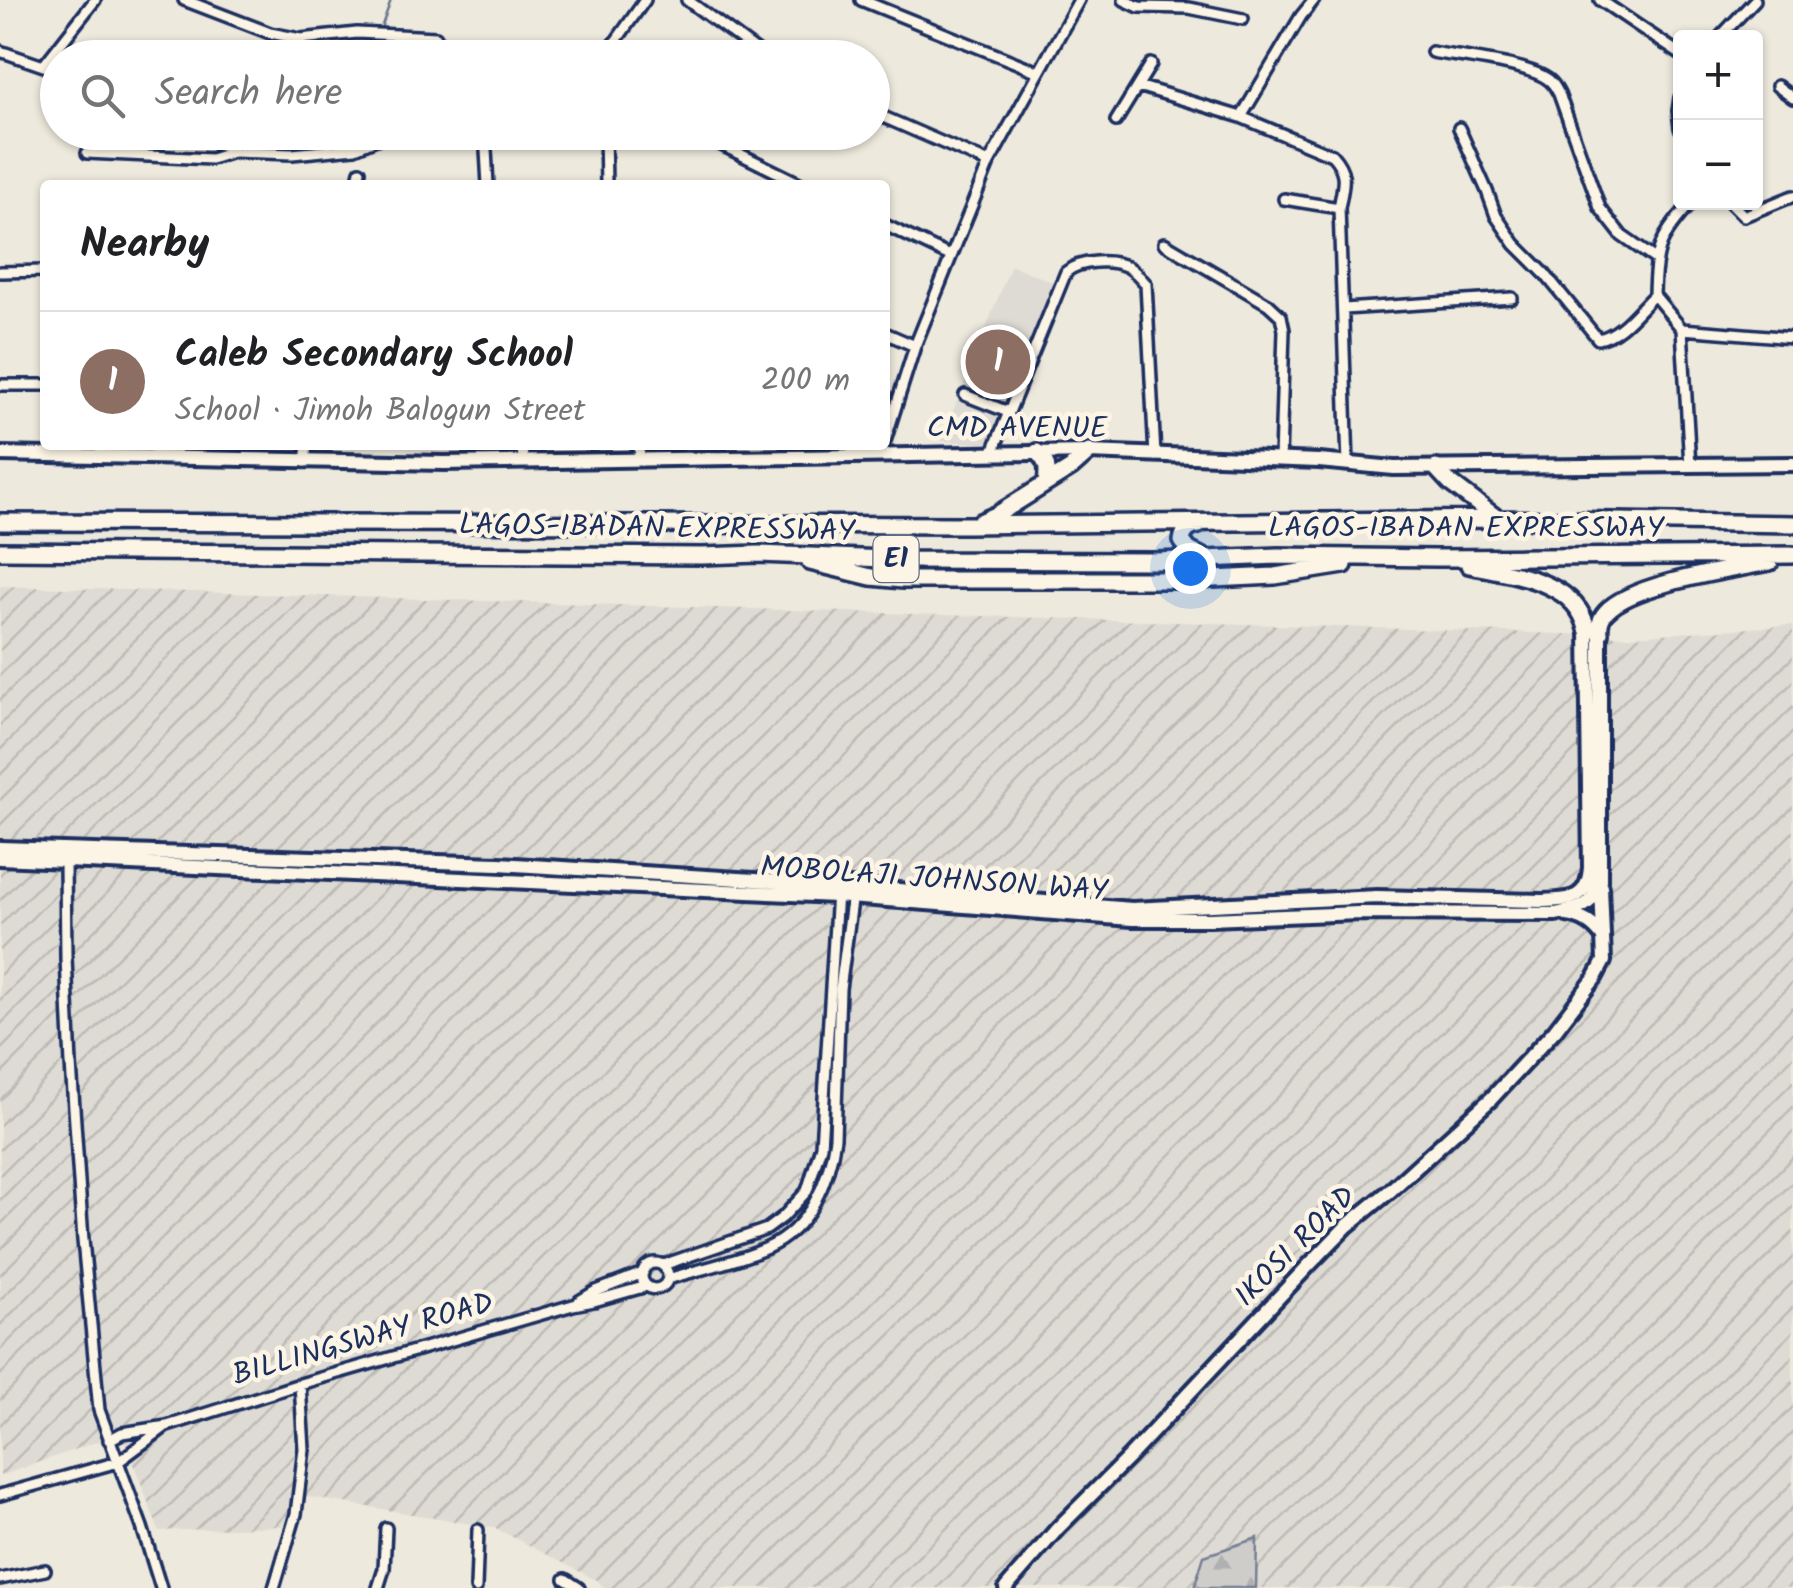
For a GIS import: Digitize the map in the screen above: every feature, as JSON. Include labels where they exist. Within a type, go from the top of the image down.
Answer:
[{"type":"highway","points":[[1037,452],[1048,469],[1046,483]]},
{"type":"highway","points":[[966,524],[998,514],[1071,468],[1089,452]]},
{"type":"highway","points":[[1436,468],[1498,519]]},
{"type":"highway","name":"LAGOS-IBADAN EXPRESSWAY","points":[[0,522],[966,524],[1498,519],[1793,524]]},
{"type":"highway","points":[[1204,558],[1185,546],[1183,536],[1193,526],[1218,522]]},
{"type":"highway","points":[[781,524],[790,555],[830,568],[903,580],[1193,580],[1286,574],[1364,558]]},
{"type":"highway","name":"LAGOS-IBADAN EXPRESSWAY","points":[[0,551],[1156,561],[1793,556]]},
{"type":"highway","points":[[1436,558],[1545,584],[1578,607],[1593,631],[1607,610],[1630,596],[1793,556]]},
{"type":"street","points":[[64,40],[95,0]]},
{"type":"street","points":[[184,0],[270,33],[301,39],[356,33],[436,37]]},
{"type":"street","points":[[617,40],[645,0]]},
{"type":"street","points":[[687,0],[741,40]]},
{"type":"street","points":[[860,0],[1038,72]]},
{"type":"street","points":[[890,424],[914,346],[989,162],[1079,0]]},
{"type":"street","points":[[1124,0],[1139,7],[1188,8],[1243,19]]},
{"type":"street","points":[[1240,117],[1314,0]]},
{"type":"street","points":[[1600,0],[1673,49]]},
{"type":"street","points":[[1727,30],[1755,0]]},
{"type":"street","points":[[0,50],[40,64]]},
{"type":"street","points":[[1432,52],[1506,65],[1549,80],[1559,94],[1600,208],[1622,236],[1655,259]]},
{"type":"street","points":[[1116,121],[1152,64]]},
{"type":"street","points":[[1138,86],[1240,117],[1332,155],[1342,166],[1339,208],[1348,464]]},
{"type":"street","points":[[1776,86],[1793,98]]},
{"type":"street","points":[[890,120],[989,162]]},
{"type":"street","points":[[1459,128],[1496,216],[1598,340],[1615,332],[1654,296]]},
{"type":"street","points":[[230,150],[234,152]]},
{"type":"street","points":[[87,152],[211,160],[234,152],[292,154],[342,150]]},
{"type":"street","points":[[486,150],[488,180]]},
{"type":"street","points":[[605,150],[606,180]]},
{"type":"street","points":[[732,150],[793,180]]},
{"type":"street","points":[[358,180],[360,172]]},
{"type":"street","points":[[1763,208],[1793,196]]},
{"type":"street","points":[[1284,200],[1339,208]]},
{"type":"street","points":[[1685,210],[1669,227],[1655,259],[1654,296],[1682,328],[1690,466]]},
{"type":"street","points":[[890,226],[950,256]]},
{"type":"street","points":[[1164,243],[1268,304],[1281,316],[1284,330],[1280,459]]},
{"type":"street","points":[[992,454],[1066,272],[1082,264],[1125,265],[1146,284],[1156,456]]},
{"type":"street","points":[[0,272],[40,271]]},
{"type":"street","points":[[1344,309],[1512,298]]},
{"type":"street","points":[[1682,328],[1793,338]]},
{"type":"street","points":[[890,335],[914,346]]},
{"type":"street","points":[[0,384],[40,385]]},
{"type":"street","points":[[965,395],[1008,412]]},
{"type":"street","name":"CMD AVENUE","points":[[890,447],[992,454],[1089,452],[1280,459],[1394,468],[1793,464]]},
{"type":"street","points":[[305,462],[306,450]]},
{"type":"street","points":[[521,450],[524,462]]},
{"type":"street","points":[[639,450],[641,460]]},
{"type":"street","name":"CMD AVENUE","points":[[0,454],[305,462],[524,462],[827,450]]},
{"type":"street","points":[[1593,631],[1602,871],[1596,887],[1582,892],[1578,909],[1602,936]]},
{"type":"street","points":[[1593,631],[1590,867],[1596,887]]},
{"type":"street","name":"MOBOLAJI JOHNSON WAY","points":[[0,848],[499,864],[1132,909],[1377,898],[1542,900],[1578,909]]},
{"type":"street","name":"MOBOLAJI JOHNSON WAY","points":[[0,858],[837,891]]},
{"type":"street","points":[[65,862],[66,958],[98,1410],[142,1527],[160,1588]]},
{"type":"street","name":"IKOSI ROAD","points":[[1006,1588],[1058,1528],[1347,1226],[1437,1150],[1514,1077],[1595,978],[1604,961],[1596,887]]},
{"type":"street","points":[[837,891],[822,1146],[807,1191],[767,1228],[663,1266],[651,1264],[643,1273],[647,1286],[660,1288],[668,1279],[769,1248],[805,1217],[817,1199],[832,1162],[835,1138],[840,989],[853,892]]},
{"type":"street","name":"MOBOLAJI JOHNSON WAY","points":[[853,892],[1132,919],[1210,920],[1358,913],[1555,914],[1578,909]]},
{"type":"street","points":[[663,1266],[668,1279]]},
{"type":"street","name":"BILLINGSWAY ROAD","points":[[573,1304],[643,1273]]},
{"type":"street","name":"BILLINGSWAY ROAD","points":[[109,1440],[122,1433],[167,1426],[573,1304],[647,1286]]},
{"type":"street","points":[[274,1588],[296,1514],[304,1449],[300,1384]]},
{"type":"street","name":"BILLINGSWAY ROAD","points":[[0,1495],[118,1462],[167,1426]]},
{"type":"street","points":[[378,1588],[384,1568],[386,1528]]},
{"type":"street","points":[[476,1588],[478,1530]]},
{"type":"street","points":[[0,1579],[45,1570]]},
{"type":"street","points":[[565,1579],[579,1588]]},
{"type":"shaded area","points":[[1011,265],[1055,283],[993,444],[941,441]]},
{"type":"shaded area","points":[[0,586],[1631,636],[1793,625],[1793,1588],[605,1588],[495,1528],[297,1495],[282,1526],[159,1531],[122,1433],[0,1476]]},
{"type":"green space","points":[[1257,1538],[1256,1588],[1194,1588],[1204,1556]]},
{"type":"waterway","points":[[380,31],[391,0]]},
{"type":"place","name":"Caleb Secondary School","points":[[998,362]]}]
